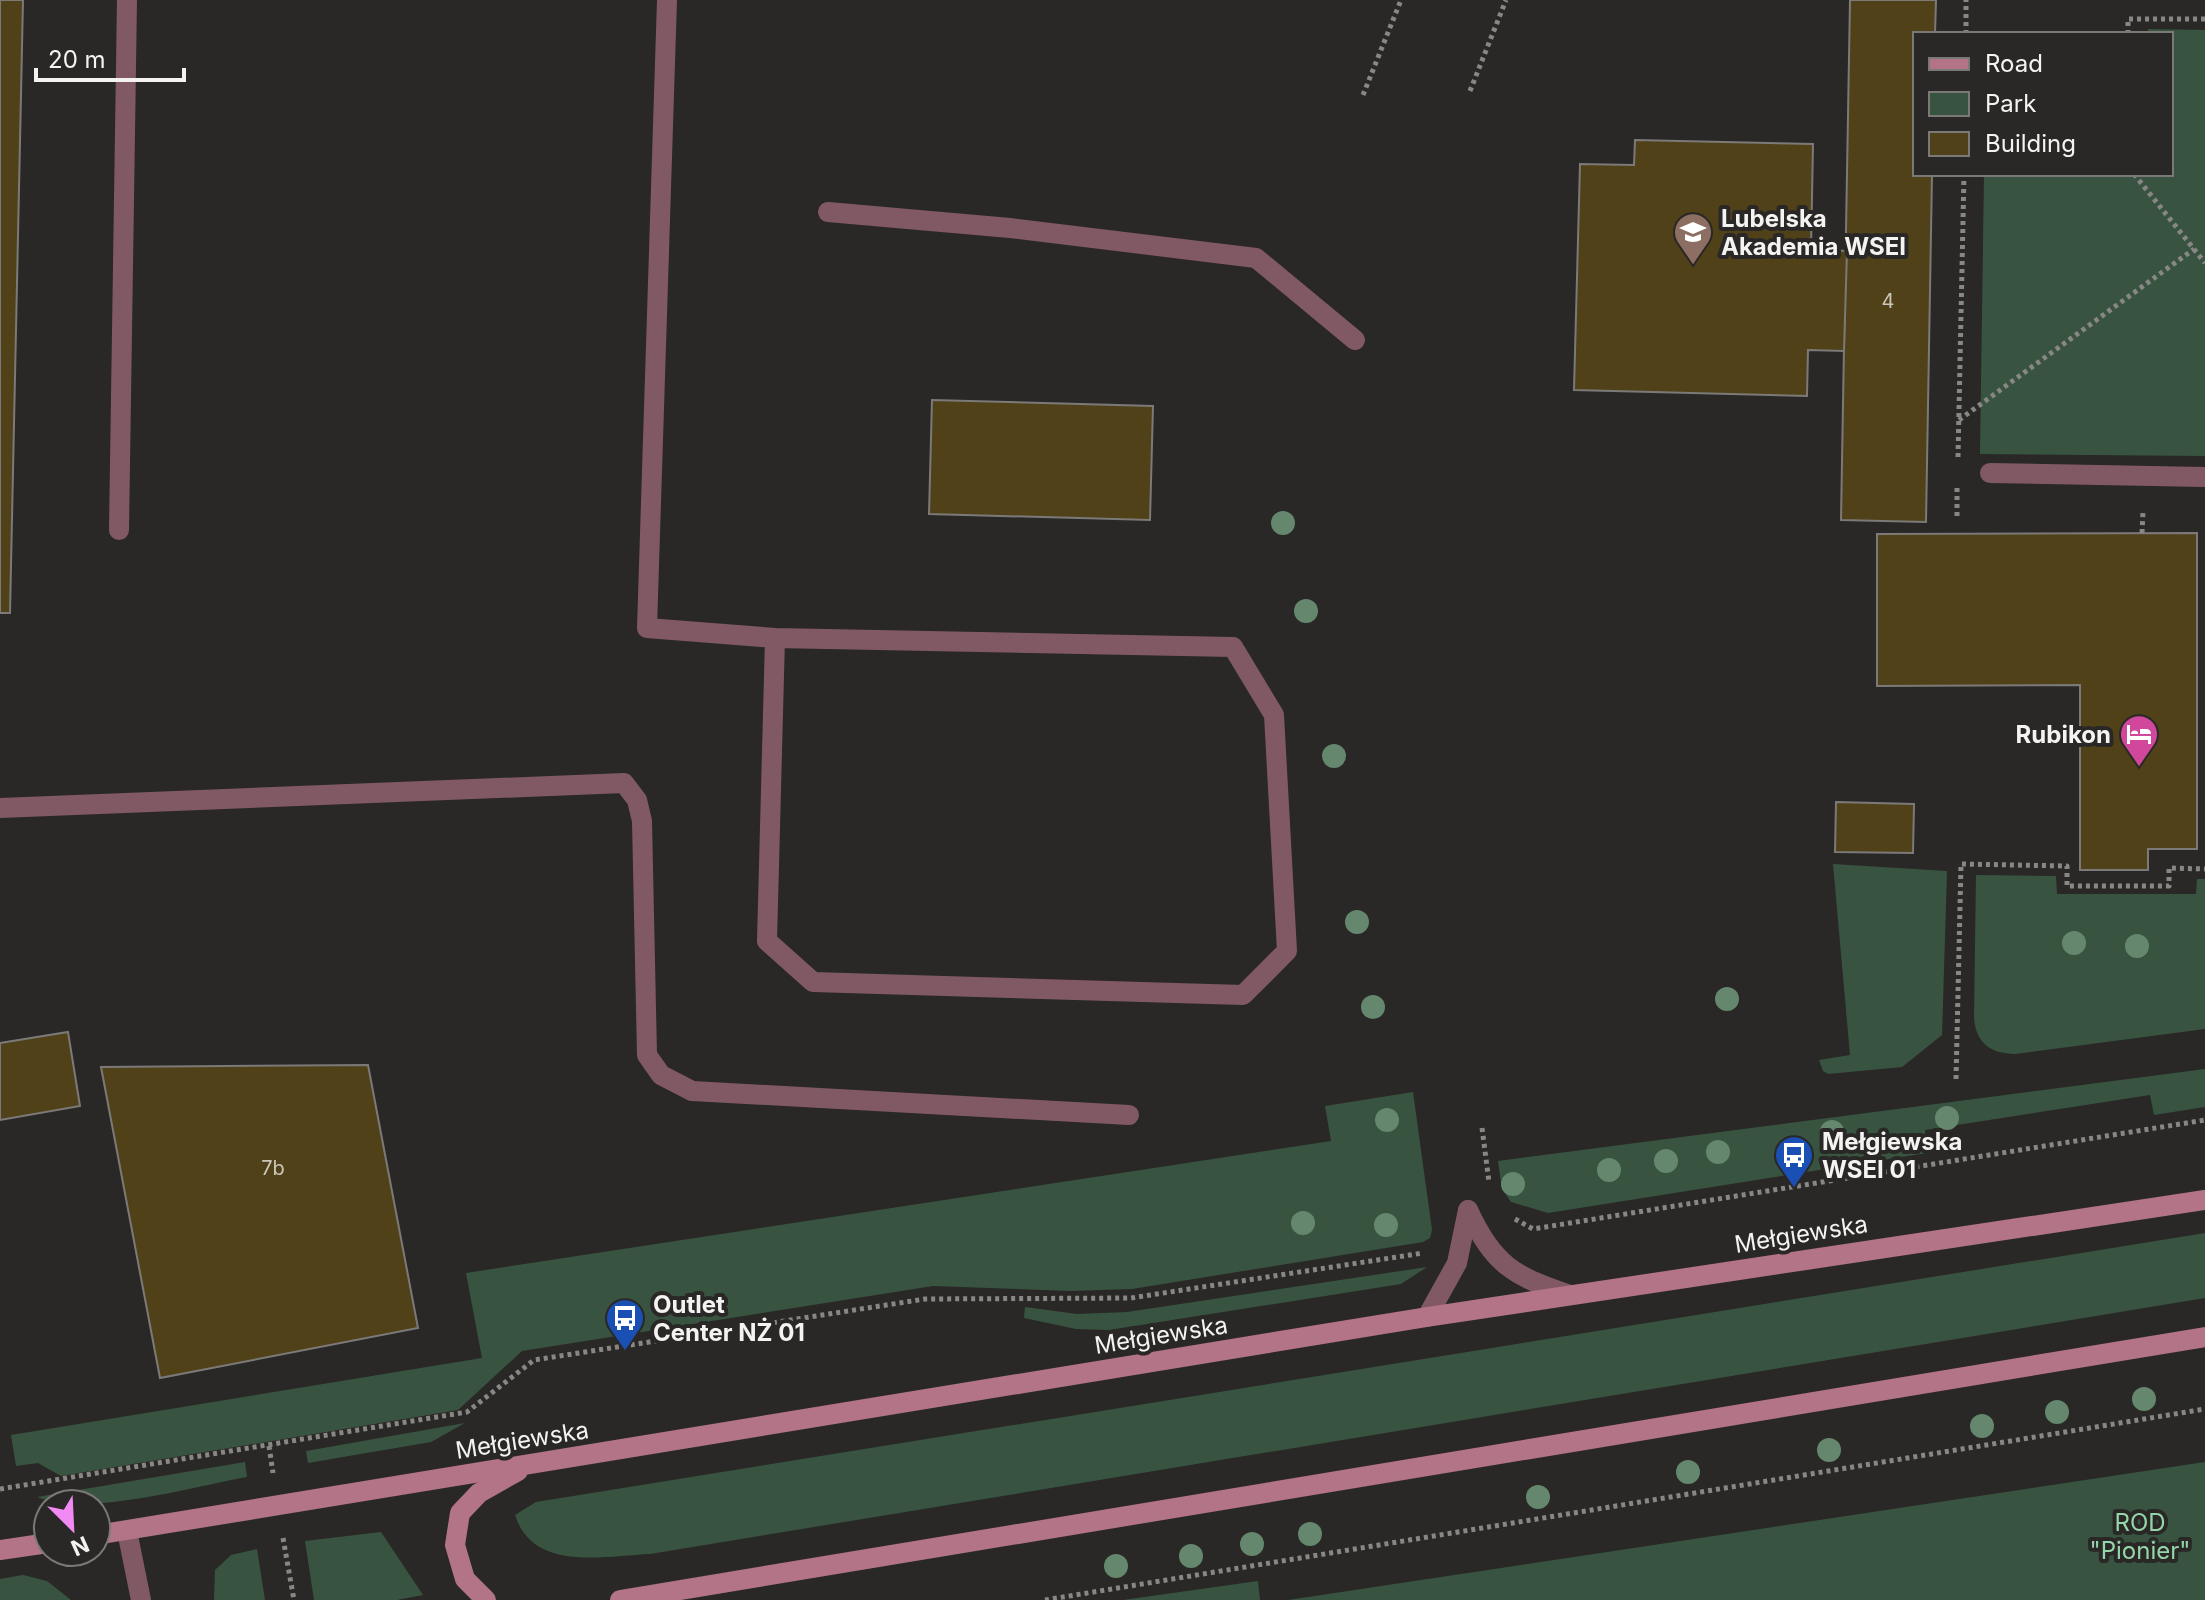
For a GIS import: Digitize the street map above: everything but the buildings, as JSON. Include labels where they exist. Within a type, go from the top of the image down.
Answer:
[{"type":"main road","name":"Mełgiewska","points":[[112,1533],[1427,1317],[2205,1200]]},
{"type":"main road","points":[[620,1600],[2205,1337]]},
{"type":"main road","points":[[486,1600],[465,1579],[455,1545],[460,1513],[479,1493],[528,1465]]},
{"type":"main road","points":[[0,1550],[32,1545]]},
{"type":"street","points":[[119,530],[127,0]]},
{"type":"street","points":[[667,0],[647,628],[775,638],[1233,647],[1274,715],[1287,951],[1243,995],[813,982],[767,941],[775,638]]},
{"type":"street","points":[[828,212],[1010,228],[1256,258],[1355,340]]},
{"type":"street","points":[[1990,473],[2205,477]]},
{"type":"street","points":[[0,808],[624,783],[637,800],[642,821],[647,1055],[661,1075],[692,1091],[1129,1115]]},
{"type":"street","points":[[1468,1210],[1484,1246],[1507,1268],[1537,1284],[1570,1295]]},
{"type":"street","points":[[1427,1317],[1457,1263],[1468,1210]]},
{"type":"street","points":[[127,1531],[141,1600]]},
{"type":"path","points":[[1363,95],[1401,0]]},
{"type":"path","points":[[1470,91],[1506,0]]},
{"type":"path","points":[[1966,0],[1966,32]]},
{"type":"path","points":[[2128,32],[2128,19],[2205,19]]},
{"type":"path","points":[[1958,461],[1964,176]]},
{"type":"path","points":[[2136,176],[2205,263]]},
{"type":"path","points":[[1959,420],[2194,249]]},
{"type":"path","points":[[1957,516],[1958,475]]},
{"type":"path","points":[[1956,1079],[1961,864],[2067,866],[2067,886],[2169,886],[2169,868],[2205,869]]},
{"type":"path","points":[[1468,1210],[1492,1205],[1533,1229],[2205,1120]]},
{"type":"path","points":[[1482,1128],[1492,1205]]},
{"type":"path","points":[[0,1489],[467,1412],[534,1360],[925,1299],[1131,1298],[1425,1253]]},
{"type":"path","points":[[1045,1600],[2205,1409]]},
{"type":"green space","points":[[2148,29],[2205,30],[2205,456],[1980,454],[1984,176],[2173,176],[2173,32],[2148,32]]},
{"type":"green space","points":[[1833,864],[1947,871],[1942,1035],[1902,1067],[1828,1074],[1823,1071],[1819,1060],[1850,1055]]},
{"type":"green space","points":[[1976,875],[2056,876],[2057,894],[2196,894],[2197,879],[2205,879],[2205,1029],[2015,1054],[1998,1052],[1986,1046],[1978,1035],[1974,1019]]},
{"type":"green space","points":[[2205,1069],[2205,1107],[2154,1115],[2150,1095],[1925,1130],[1927,1153],[1548,1213],[1511,1202],[1502,1189],[1498,1161]]},
{"type":"green space","points":[[1413,1092],[1432,1230],[1430,1238],[1423,1242],[1132,1289],[1070,1291],[933,1286],[522,1351],[458,1410],[61,1476],[38,1463],[16,1466],[11,1435],[482,1358],[466,1273],[1331,1141],[1325,1106]]},
{"type":"green space","points":[[2205,1233],[2205,1298],[650,1554],[591,1558],[553,1553],[537,1545],[524,1533],[515,1515],[536,1502]]},
{"type":"green space","points":[[1427,1267],[1401,1284],[1109,1330],[1076,1329],[1024,1318],[1025,1307],[1077,1314],[1127,1312]]},
{"type":"green space","points":[[465,1423],[431,1442],[308,1463],[306,1451]]},
{"type":"green space","points":[[245,1462],[247,1477],[112,1502],[112,1488],[90,1488]]},
{"type":"green space","name":"ROD \"Pionier\"","points":[[2205,1462],[2205,1600],[1288,1600]]},
{"type":"green space","points":[[381,1532],[423,1595],[397,1600],[314,1600],[305,1541]]},
{"type":"green space","points":[[257,1549],[265,1600],[214,1600],[215,1570],[231,1555]]},
{"type":"green space","points":[[23,1575],[47,1581],[71,1600],[0,1600],[0,1579]]},
{"type":"green space","points":[[1258,1581],[1260,1600],[1123,1600]]},
{"type":"place","name":"Lubelska Akademia WSEI","points":[[1693,266]]},
{"type":"place","name":"Rubikon","points":[[2139,768]]},
{"type":"place","name":"Mełgiewska WSEI 01","points":[[1794,1189]]},
{"type":"place","name":"Outlet Center NŻ 01","points":[[625,1352]]}]
